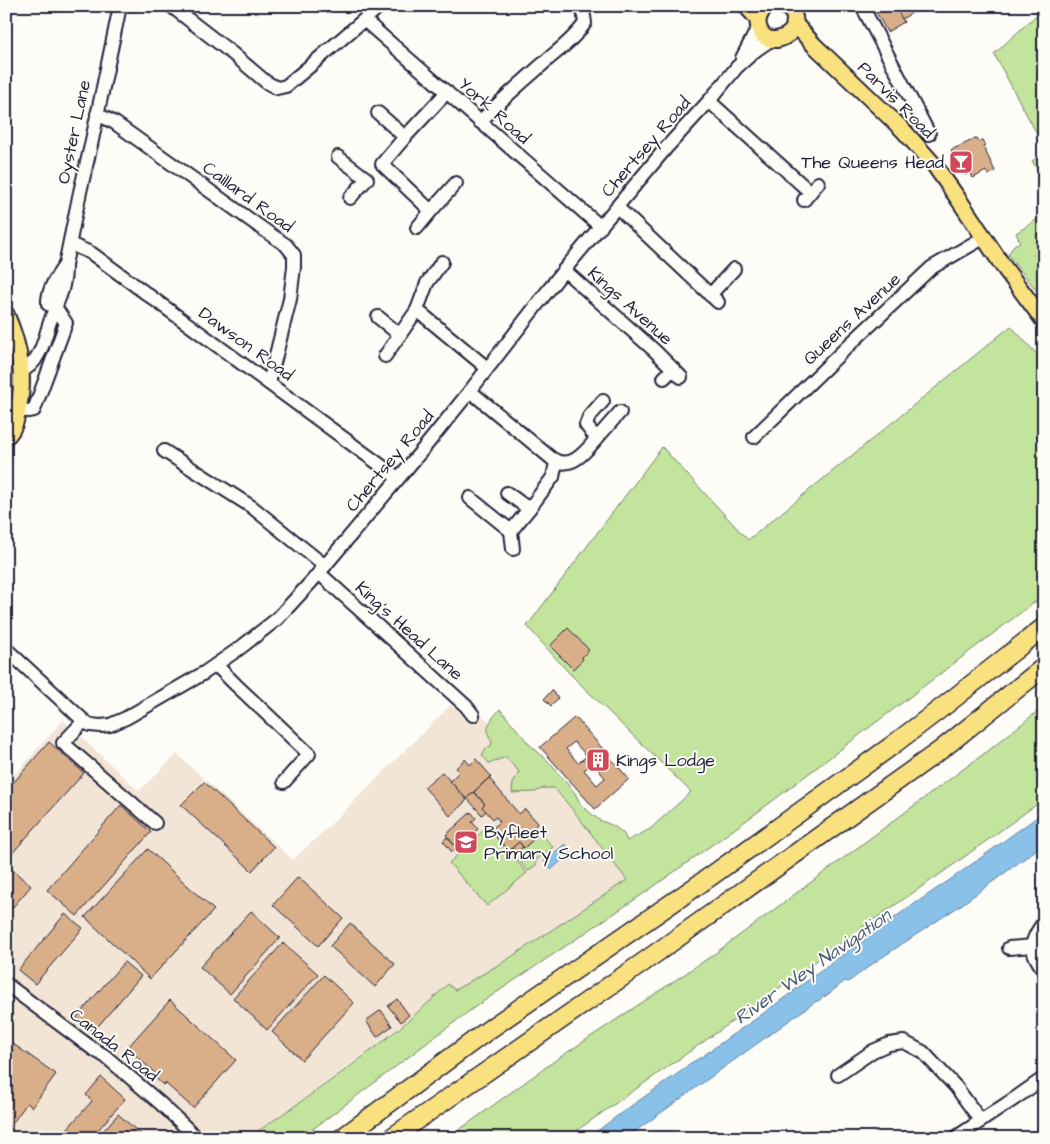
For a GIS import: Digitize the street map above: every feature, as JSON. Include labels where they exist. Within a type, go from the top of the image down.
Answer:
[{"type":"highway","points":[[342,1138],[491,1028],[711,876],[890,747],[1044,627]]},
{"type":"highway","points":[[391,1138],[942,749],[1044,667]]},
{"type":"main road","points":[[746,6],[761,17],[764,34],[779,38],[790,33],[793,28],[792,12]]},
{"type":"main road","name":"Parvis Road","points":[[792,12],[803,34],[903,130],[935,166],[1044,321]]},
{"type":"main road","name":"Parvis Road","points":[[779,38],[824,54]]},
{"type":"main road","points":[[6,314],[14,334],[22,372],[21,400],[14,410]]},
{"type":"main road","points":[[6,340],[13,375],[14,410],[7,440]]},
{"type":"street","name":"Oyster Lane","points":[[22,372],[30,367],[39,354],[60,296],[120,6]]},
{"type":"street","points":[[171,6],[266,82],[277,88],[286,86],[380,6]]},
{"type":"street","points":[[480,122],[493,108],[580,30],[585,23],[581,6]]},
{"type":"street","points":[[862,6],[929,134]]},
{"type":"street","name":"Chertsey Road","points":[[737,67],[761,17]]},
{"type":"street","name":"York Road","points":[[364,20],[601,227]]},
{"type":"street","name":"Chertsey Road","points":[[84,721],[90,725],[101,726],[126,718],[204,673],[253,639],[277,619],[420,454],[564,270],[666,148],[737,67],[756,50],[779,38]]},
{"type":"street","points":[[350,198],[447,92]]},
{"type":"street","points":[[709,101],[811,192]]},
{"type":"street","points":[[378,113],[405,136]]},
{"type":"street","name":"Caillard Road","points":[[97,114],[115,123],[286,245],[294,256],[290,299],[269,383]]},
{"type":"street","points":[[338,157],[367,179]]},
{"type":"street","points":[[382,164],[431,211]]},
{"type":"street","points":[[417,228],[456,184]]},
{"type":"street","points":[[617,207],[714,299],[734,269]]},
{"type":"street","name":"Queens Avenue","points":[[754,437],[847,346],[931,268],[984,238]]},
{"type":"street","name":"Dawson Road","points":[[70,244],[91,253],[398,478]]},
{"type":"street","points":[[385,356],[416,310],[427,283],[442,262]]},
{"type":"street","name":"Kings Avenue","points":[[564,270],[673,374]]},
{"type":"street","points":[[14,410],[34,410],[66,322],[55,307]]},
{"type":"street","points":[[416,310],[487,368]]},
{"type":"street","points":[[378,317],[400,335]]},
{"type":"street","points":[[470,391],[556,462],[564,463],[582,455],[620,412]]},
{"type":"street","points":[[598,437],[586,425],[589,417],[603,401]]},
{"type":"street","name":"King's Head Lane","points":[[164,451],[252,506],[322,569],[466,706],[473,715]]},
{"type":"street","points":[[511,531],[553,476],[556,462]]},
{"type":"street","points":[[507,494],[529,509]]},
{"type":"street","points":[[470,498],[511,531],[513,549]]},
{"type":"street","points":[[6,649],[84,721],[63,743],[155,823]]},
{"type":"street","points":[[216,665],[309,754],[284,782]]},
{"type":"street","points":[[1044,922],[1034,936],[1032,946],[1034,955],[1044,971]]},
{"type":"street","points":[[1009,948],[1032,946]]},
{"type":"street","name":"Canada Road","points":[[6,984],[105,1056],[197,1138]]},
{"type":"street","points":[[838,1075],[855,1070],[873,1051],[889,1044],[904,1042],[923,1052],[956,1087],[981,1121]]},
{"type":"street","points":[[955,1138],[1044,1078]]},
{"type":"shaded area","points":[[451,705],[466,718],[478,711],[527,758],[572,809],[627,880],[505,961],[454,991],[447,985],[381,1042],[248,1138],[6,1138],[6,785],[63,720],[139,791],[177,754],[293,860]]},
{"type":"green space","points":[[1042,6],[1044,6],[1044,147],[994,54],[1043,9]]},
{"type":"green space","points":[[1044,153],[1044,181],[1032,161]]},
{"type":"green space","points":[[1044,215],[1044,300],[1008,255],[1014,245],[1020,242],[1016,233]]},
{"type":"green space","points":[[1011,326],[1044,362],[1044,595],[758,812],[646,892],[472,1009],[301,1138],[248,1138],[377,1046],[448,984],[455,990],[505,961],[627,880],[554,788],[544,788],[535,792],[512,793],[513,783],[519,772],[506,757],[489,763],[482,755],[486,748],[491,746],[492,742],[489,737],[488,728],[500,709],[530,745],[547,760],[575,793],[581,805],[599,820],[614,826],[624,834],[627,841],[650,829],[691,792],[569,673],[527,626],[662,447],[748,540]]},
{"type":"green space","points":[[1044,706],[1044,799],[949,868],[566,1138],[448,1138],[553,1062],[713,955],[993,747]]},
{"type":"green space","points":[[487,827],[527,873],[487,906],[449,863]]},
{"type":"green space","points":[[537,829],[553,847],[535,861],[537,864],[528,871],[510,850],[512,848],[516,853],[524,848],[537,836]]},
{"type":"water","name":"River Wey Navigation","points":[[1044,812],[1044,844],[961,905],[848,982],[845,981],[626,1138],[588,1138],[689,1064],[757,1018],[873,932],[954,877]]},
{"type":"water","points":[[565,844],[571,852],[551,870],[544,861]]},
{"type":"building","points":[[878,6],[895,6],[904,22],[887,32],[874,8]]},
{"type":"building","points":[[895,6],[923,6],[902,19]]},
{"type":"building","points":[[977,138],[979,142],[982,140],[985,145],[983,146],[995,171],[988,175],[986,171],[973,178],[970,172],[965,175],[951,150]]},
{"type":"building","points":[[568,628],[589,650],[573,669],[550,646]]},
{"type":"building","points":[[552,690],[558,698],[551,706],[544,699]]},
{"type":"building","name":"Kings Lodge","points":[[575,717],[629,779],[595,809],[540,747]],"holes":[[[574,742],[587,756],[578,763],[566,749]],[[593,763],[605,778],[597,785],[584,770]]]},
{"type":"building","points":[[49,742],[84,773],[8,858],[6,857],[6,791]]},
{"type":"building","points":[[465,759],[470,765],[476,759],[491,776],[466,799],[450,781],[459,772],[456,768]]},
{"type":"building","points":[[442,772],[467,800],[450,816],[424,787]]},
{"type":"building","points":[[489,778],[519,814],[525,809],[538,823],[532,830],[538,835],[524,848],[519,842],[509,851],[490,830],[500,822],[496,817],[493,819],[482,807],[485,804],[474,792]]},
{"type":"building","points":[[204,782],[274,847],[252,871],[181,805]]},
{"type":"building","points":[[474,792],[485,804],[482,807],[486,811],[482,815],[467,798]]},
{"type":"building","points":[[121,805],[151,832],[77,916],[47,890]]},
{"type":"building","points":[[471,812],[476,818],[472,822],[478,829],[457,848],[446,835]]},
{"type":"building","points":[[447,837],[457,848],[452,852],[443,841]]},
{"type":"building","points":[[519,842],[523,847],[516,853],[512,848]]},
{"type":"building","points":[[148,849],[214,910],[150,979],[85,917]]},
{"type":"building","points":[[6,864],[31,886],[6,915]]},
{"type":"building","points":[[298,877],[343,918],[318,946],[273,905]]},
{"type":"building","points":[[251,911],[280,938],[230,994],[200,967]]},
{"type":"building","points":[[65,914],[83,928],[35,984],[18,970]]},
{"type":"building","points":[[350,923],[395,964],[375,987],[330,946]]},
{"type":"building","points":[[283,943],[318,974],[267,1030],[233,998]]},
{"type":"building","points":[[124,962],[141,976],[93,1032],[76,1018]]},
{"type":"building","points":[[324,975],[354,1003],[302,1060],[272,1032]]},
{"type":"building","points":[[397,999],[409,1015],[401,1022],[388,1006]]},
{"type":"building","points":[[170,1000],[236,1060],[193,1108],[165,1083],[163,1085],[152,1075],[155,1073],[127,1048]]},
{"type":"building","points":[[381,1010],[392,1026],[377,1037],[366,1021]]},
{"type":"building","points":[[6,1039],[56,1074],[32,1107],[27,1103],[6,1132]]},
{"type":"building","points":[[101,1077],[125,1099],[91,1138],[59,1138],[92,1101],[86,1095]]},
{"type":"building","points":[[118,1114],[145,1138],[97,1138]]},
{"type":"place","name":"The Queens Head","points":[[961,162]]},
{"type":"place","name":"Kings Lodge","points":[[598,760]]},
{"type":"place","name":"Byfleet Primary School","points":[[466,842]]}]
